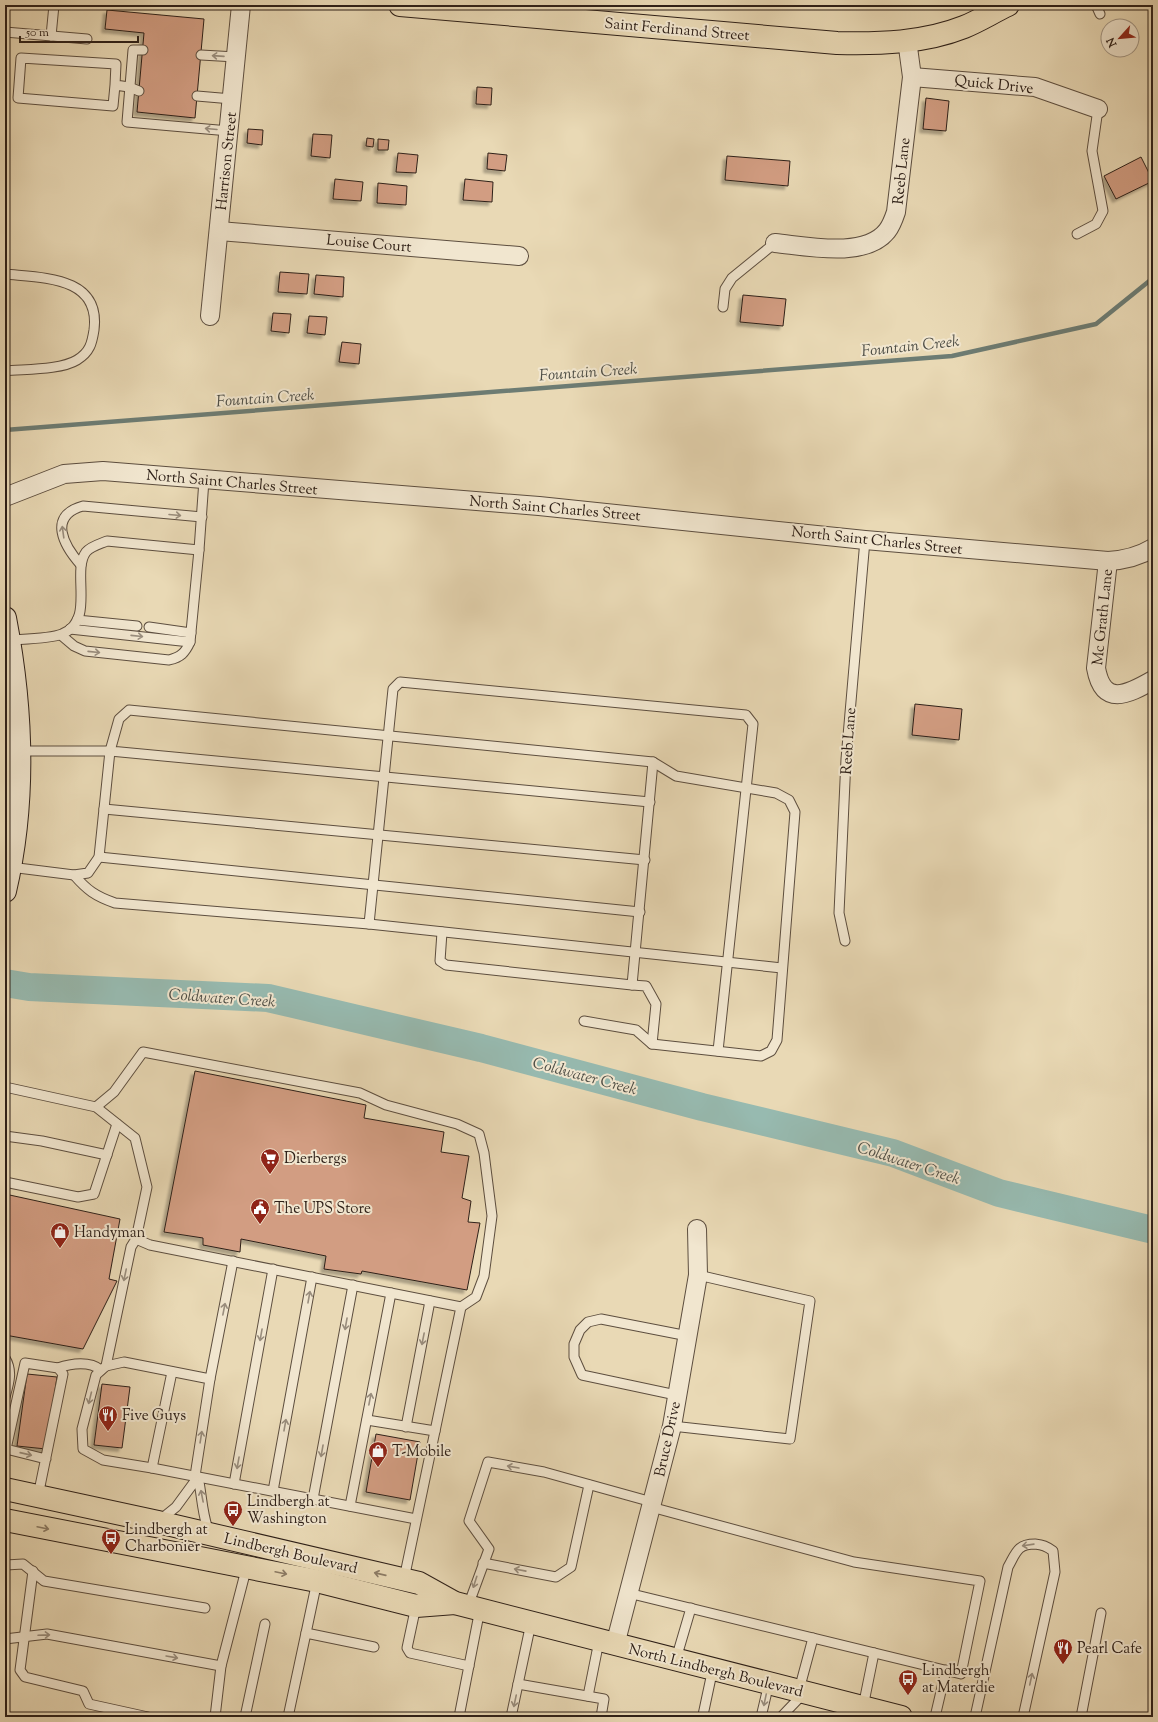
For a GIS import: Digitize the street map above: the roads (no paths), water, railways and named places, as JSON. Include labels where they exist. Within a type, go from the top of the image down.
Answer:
[{"type":"main road","name":"Saint Ferdinand Street","points":[[400,5],[506,10],[837,43],[870,44],[935,36],[964,27],[1008,5]]},
{"type":"main road","points":[[5,618],[14,662],[18,711],[19,751],[15,833],[5,890]]},
{"type":"main road","name":"Lindbergh Boulevard","points":[[5,1489],[158,1522],[404,1579],[419,1583],[468,1606],[531,1623]]},
{"type":"main road","name":"Lindbergh Boulevard","points":[[5,1520],[247,1566],[317,1581],[416,1606],[468,1606]]},
{"type":"main road","name":"North Lindbergh Boulevard","points":[[531,1623],[802,1691],[862,1712],[901,1717]]},
{"type":"street","name":"Harrison Street","points":[[210,316],[241,5]]},
{"type":"street","name":"Reeb Lane","points":[[775,243],[840,249],[867,246],[887,232],[896,212],[912,77],[907,40]]},
{"type":"street","name":"Quick Drive","points":[[912,77],[1036,87],[1098,110]]},
{"type":"street","name":"Louise Court","points":[[218,231],[519,256]]},
{"type":"street","name":"North Saint Charles Street","points":[[5,497],[64,474],[103,471],[555,507],[865,540],[1108,561],[1125,560],[1142,555],[1153,548]]},
{"type":"street","name":"Mc Grath Lane","points":[[1108,561],[1096,668],[1097,678],[1102,688],[1110,694],[1122,695],[1153,680]]},
{"type":"street","name":"Bruce Drive","points":[[607,1643],[628,1593],[672,1426],[676,1395],[698,1275],[697,1230]]},
{"type":"lane","points":[[51,36],[54,5]]},
{"type":"lane","points":[[1096,5],[1100,14]]},
{"type":"lane","points":[[5,32],[87,39]]},
{"type":"lane","points":[[142,50],[133,50],[127,122],[229,130]]},
{"type":"lane","points":[[201,54],[236,57]]},
{"type":"lane","points":[[21,58],[116,64],[115,85],[113,106],[18,98],[21,58]]},
{"type":"lane","points":[[115,85],[129,87],[139,91]]},
{"type":"lane","points":[[197,96],[232,99]]},
{"type":"lane","points":[[1077,234],[1096,224],[1103,210],[1092,151],[1098,110]]},
{"type":"lane","points":[[723,307],[725,289],[732,278],[775,243]]},
{"type":"lane","points":[[5,274],[51,278],[74,285],[89,298],[95,321],[92,346],[77,360],[60,366],[5,371]]},
{"type":"lane","points":[[61,635],[74,646],[85,651],[169,660],[178,658],[186,652],[191,637],[204,480]]},
{"type":"lane","points":[[82,565],[72,555],[65,542],[61,529],[64,517],[72,509],[82,506],[202,517]]},
{"type":"lane","name":"Reeb Lane","points":[[845,941],[839,913],[846,759],[865,540]]},
{"type":"lane","points":[[9,640],[61,635],[70,629],[77,620],[81,604],[82,565],[85,553],[95,545],[107,541],[199,550]]},
{"type":"lane","points":[[77,620],[137,626]]},
{"type":"lane","points":[[149,627],[191,637]]},
{"type":"lane","points":[[70,629],[191,637]]},
{"type":"lane","points":[[369,924],[393,689],[400,682],[746,715],[753,724],[718,1051]]},
{"type":"lane","points":[[10,867],[74,875],[88,873],[99,857],[110,750],[119,719],[129,710],[653,762],[676,776],[776,793],[789,800],[795,812],[776,1040],[771,1051],[761,1056],[652,1044],[636,1030],[584,1022]]},
{"type":"lane","points":[[19,751],[110,750],[383,778],[650,802]]},
{"type":"lane","points":[[632,985],[637,953],[653,762]]},
{"type":"lane","points":[[104,809],[645,860]]},
{"type":"lane","points":[[99,857],[640,912]]},
{"type":"lane","points":[[74,875],[86,888],[98,897],[115,902],[369,924],[782,968]]},
{"type":"lane","points":[[442,932],[440,961],[446,965],[646,986],[656,1004],[652,1044]]},
{"type":"lane","points":[[96,1108],[114,1092],[143,1052],[360,1093],[386,1105],[457,1124],[479,1134],[484,1153],[492,1216],[484,1276],[476,1297],[461,1307],[404,1579]]},
{"type":"lane","points":[[5,1087],[96,1108],[135,1138],[147,1187],[136,1239],[131,1247],[104,1368]]},
{"type":"lane","points":[[5,1182],[78,1197],[94,1194],[117,1124]]},
{"type":"lane","points":[[5,1136],[42,1141],[108,1155]]},
{"type":"lane","points":[[136,1239],[150,1245],[461,1307]]},
{"type":"lane","points":[[210,1534],[204,1518],[203,1502],[196,1476],[210,1380],[233,1261]]},
{"type":"lane","points":[[234,1484],[273,1269]]},
{"type":"lane","points":[[672,1426],[790,1439],[810,1301],[698,1275]]},
{"type":"lane","points":[[273,1491],[312,1277]]},
{"type":"lane","points":[[314,1499],[353,1285]]},
{"type":"lane","points":[[350,1506],[391,1293]]},
{"type":"lane","points":[[406,1426],[430,1300]]},
{"type":"lane","points":[[676,1395],[582,1375],[574,1357],[574,1344],[580,1330],[588,1322],[601,1319],[688,1336]]},
{"type":"lane","points":[[5,1358],[9,1365],[10,1378],[5,1397]]},
{"type":"lane","points":[[210,1380],[124,1362],[104,1368],[96,1375],[82,1429],[83,1449],[103,1460],[196,1476],[416,1519]]},
{"type":"lane","points":[[46,1459],[6,1449],[25,1363],[58,1368],[76,1364],[94,1365],[104,1368]]},
{"type":"lane","points":[[38,1496],[63,1374],[58,1368]]},
{"type":"lane","points":[[152,1468],[172,1372]]},
{"type":"lane","points":[[366,1420],[435,1431]]},
{"type":"lane","points":[[459,1717],[469,1666],[468,1606],[489,1549],[469,1522],[488,1462],[552,1474],[651,1505],[854,1562],[980,1581],[961,1674],[628,1593]]},
{"type":"lane","points":[[158,1522],[176,1507],[196,1476]]},
{"type":"lane","points":[[483,1563],[556,1577],[571,1567],[589,1485]]},
{"type":"lane","points":[[976,1717],[1008,1567],[1021,1546],[1026,1544],[1045,1545],[1053,1551],[1055,1572],[1023,1717]]},
{"type":"lane","points":[[5,1569],[6,1565],[23,1564],[44,1582],[205,1608]]},
{"type":"lane","points":[[215,1717],[221,1666],[247,1566]]},
{"type":"lane","points":[[33,1571],[20,1670],[25,1678],[83,1691],[89,1704],[148,1717]]},
{"type":"lane","points":[[288,1717],[317,1581]]},
{"type":"lane","points":[[416,1606],[407,1648],[410,1653],[469,1666]]},
{"type":"lane","points":[[676,1659],[691,1608]]},
{"type":"lane","points":[[1081,1717],[1101,1613]]},
{"type":"lane","points":[[511,1717],[531,1623]]},
{"type":"lane","points":[[245,1717],[265,1624]]},
{"type":"lane","points":[[306,1633],[374,1647]]},
{"type":"lane","points":[[5,1639],[46,1634],[221,1666]]},
{"type":"lane","points":[[781,1717],[802,1691],[812,1638]]},
{"type":"lane","points":[[588,1696],[607,1643]]},
{"type":"lane","points":[[862,1712],[874,1653]]},
{"type":"lane","points":[[700,1717],[703,1715],[712,1668]]},
{"type":"lane","points":[[935,1717],[946,1670]]},
{"type":"lane","points":[[761,1717],[769,1683]]},
{"type":"lane","points":[[518,1684],[604,1699],[601,1717]]},
{"type":"waterway","name":"Fountain Creek","points":[[5,430],[952,356],[1096,324],[1153,278]]},
{"type":"waterway","name":"Coldwater Creek","points":[[5,983],[29,987],[268,998],[481,1048],[702,1107],[893,1153],[999,1193],[1153,1230]]},
{"type":"place","name":"Dierbergs","points":[[270,1175]]},
{"type":"place","name":"The UPS Store","points":[[260,1225]]},
{"type":"place","name":"Handyman","points":[[60,1249]]},
{"type":"place","name":"Five Guys","points":[[108,1432]]},
{"type":"place","name":"T-Mobile","points":[[378,1468]]},
{"type":"place","name":"Lindbergh at Washington","points":[[233,1527]]},
{"type":"place","name":"Lindbergh at Charbonier","points":[[111,1555]]},
{"type":"place","name":"Pearl Cafe","points":[[1063,1665]]},
{"type":"place","name":"Lindbergh at Materdie","points":[[908,1696]]}]
